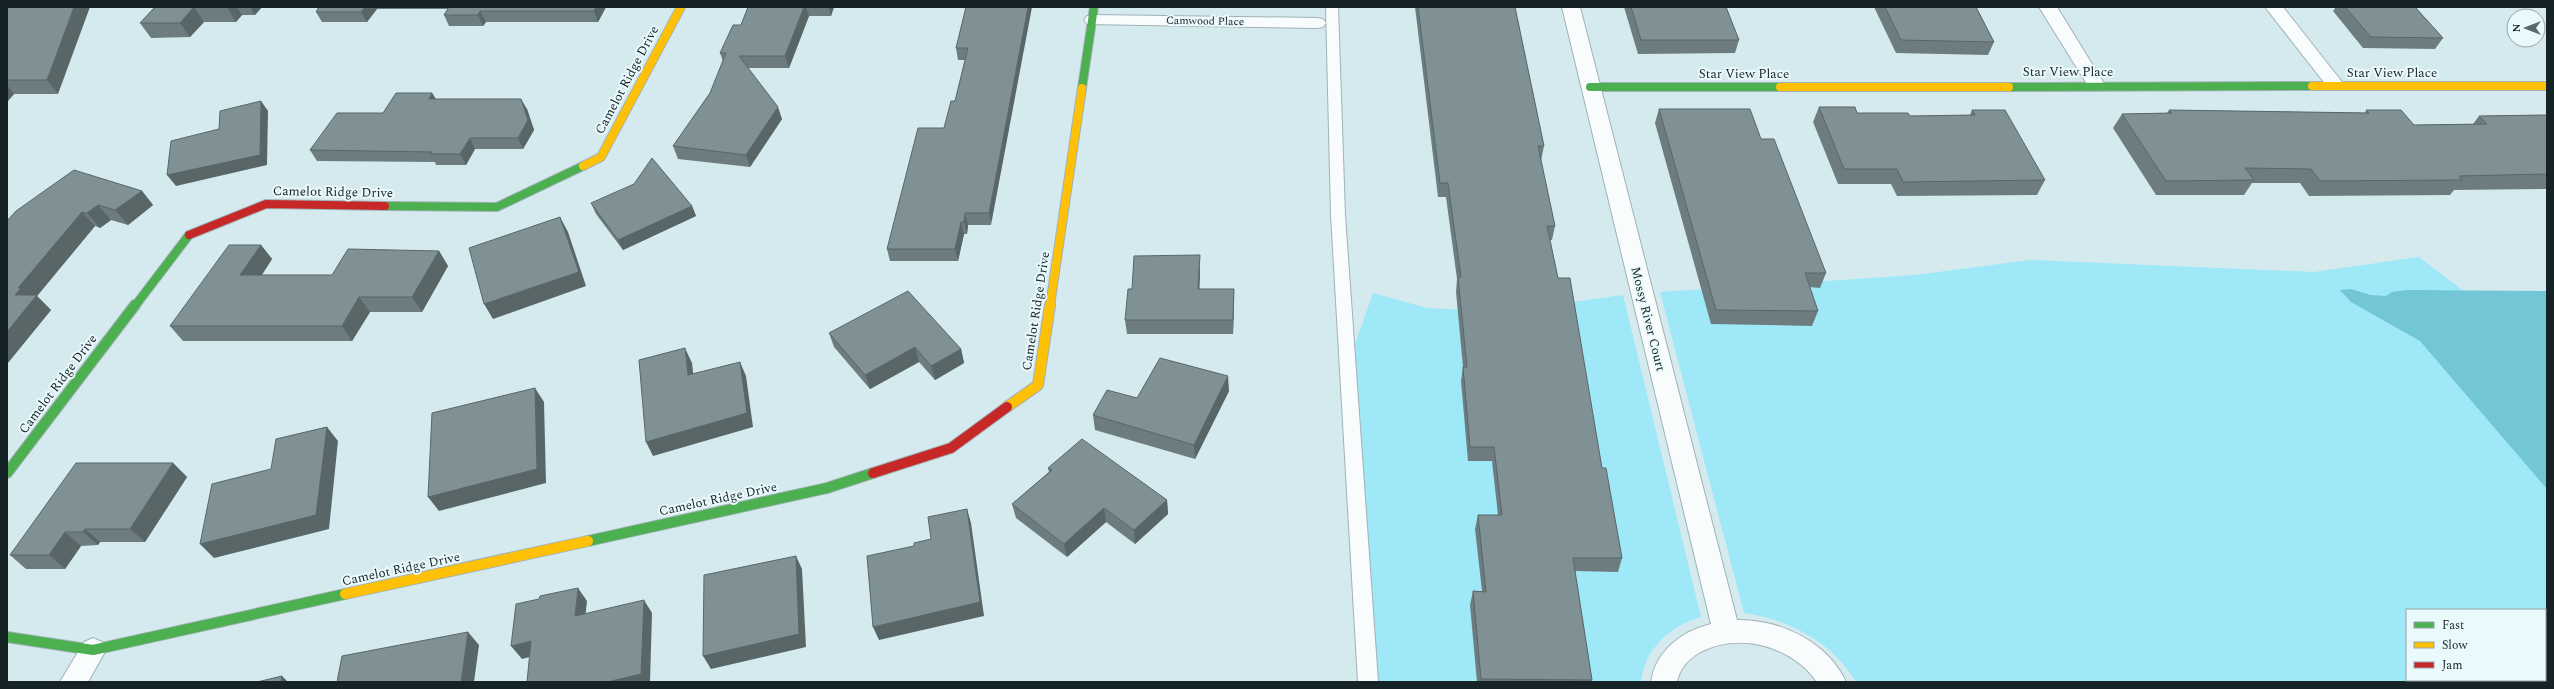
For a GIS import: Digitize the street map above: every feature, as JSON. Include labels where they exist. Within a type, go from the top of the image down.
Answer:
[{"type":"street","name":"Camelot Ridge Drive","points":[[7,473],[190,234],[266,204],[497,207],[602,157],[681,7]]},
{"type":"street","name":"Mossy River Court","points":[[1570,7],[1726,630]]},
{"type":"street","points":[[2048,7],[2096,85]]},
{"type":"street","points":[[2274,7],[2336,86]]},
{"type":"street","name":"Camelot Ridge Drive","points":[[7,638],[93,650],[827,488],[951,448],[1038,385],[1093,14]]},
{"type":"street","name":"Camwood Place","points":[[1093,14],[1317,23]]},
{"type":"street","name":"Star View Place","points":[[1590,87],[2096,85],[2547,86]]},
{"type":"street","points":[[1664,682],[1677,653],[1699,637],[1726,630],[1754,632],[1783,640],[1810,656],[1833,682]]},
{"type":"street","points":[[73,682],[93,650]]},
{"type":"lane","points":[[1332,7],[1338,215],[1368,682]]},
{"type":"shaded area","points":[[2419,257],[2547,355],[2547,682],[1856,682],[1835,656],[1808,635],[1777,621],[1744,613],[1660,292],[1915,275],[2030,260],[2314,272]]},
{"type":"shaded area","points":[[2351,289],[2371,295],[2386,296],[2392,292],[2407,290],[2547,291],[2547,489],[2420,341],[2351,302],[2340,290]]},
{"type":"shaded area","points":[[1373,293],[1427,308],[1500,312],[1623,295],[1701,617],[1689,621],[1660,640],[1653,649],[1643,670],[1641,682],[1374,682],[1355,344]]},
{"type":"building","points":[[7,7],[74,7],[47,80],[7,80]]},
{"type":"building","points":[[155,7],[194,7],[180,23],[140,23]]},
{"type":"building","points":[[319,7],[365,7],[361,12],[316,12]]},
{"type":"building","points":[[449,7],[596,7],[594,11],[480,11],[478,15],[444,15]]},
{"type":"building","points":[[748,7],[804,7],[785,56],[739,56],[778,107],[746,155],[673,146],[710,93],[726,53],[720,53],[733,25],[741,25]]},
{"type":"building","points":[[966,7],[1028,7],[989,213],[965,213],[964,222],[961,222],[955,249],[887,249],[918,128],[944,128],[951,101],[955,101],[968,48],[956,48]]},
{"type":"building","points":[[1418,7],[1515,7],[1544,146],[1538,146],[1555,226],[1547,226],[1558,278],[1570,278],[1602,468],[1606,468],[1622,558],[1573,558],[1592,680],[1481,679],[1473,591],[1486,592],[1478,515],[1502,515],[1494,447],[1470,447],[1463,367],[1467,367],[1458,277],[1461,277],[1448,183],[1440,183]]},
{"type":"building","points":[[1631,7],[1726,7],[1739,40],[1641,40]]},
{"type":"building","points":[[1885,7],[1976,7],[1994,42],[1901,40]]},
{"type":"building","points":[[2345,7],[2415,7],[2443,38],[2371,37]]},
{"type":"building","points":[[396,93],[432,93],[429,99],[521,99],[528,120],[518,138],[470,138],[460,154],[430,154],[432,152],[310,150],[337,113],[383,113]]},
{"type":"building","points":[[261,101],[260,155],[167,175],[171,141],[219,129],[220,111]]},
{"type":"building","points":[[1819,107],[1855,107],[1857,113],[1908,113],[1910,116],[1975,115],[1972,110],[2005,110],[2045,180],[1903,182],[1897,169],[1844,169]]},
{"type":"building","points":[[1659,109],[1750,109],[1761,139],[1774,139],[1826,273],[1805,273],[1818,311],[1716,310]]},
{"type":"building","points":[[2169,110],[2369,113],[2366,110],[2401,110],[2414,125],[2487,124],[2479,116],[2547,115],[2547,174],[2459,176],[2462,180],[2320,181],[2311,169],[2245,168],[2254,180],[2166,181],[2122,114],[2172,113]]},
{"type":"building","points":[[652,158],[692,206],[618,240],[591,203],[634,184]]},
{"type":"building","points":[[74,170],[142,191],[115,210],[98,205],[87,213],[82,212],[18,288],[21,288],[15,295],[37,295],[7,332],[7,221],[16,211]]},
{"type":"building","points":[[560,217],[579,272],[484,304],[469,248]]},
{"type":"building","points":[[229,245],[261,245],[240,275],[332,275],[348,249],[439,251],[412,297],[359,297],[342,326],[170,326]]},
{"type":"building","points":[[1200,255],[1198,289],[1234,289],[1233,320],[1125,320],[1128,289],[1132,289],[1134,256]]},
{"type":"building","points":[[908,291],[961,349],[931,366],[915,347],[865,375],[829,333]]},
{"type":"building","points":[[685,348],[688,375],[740,362],[747,413],[646,442],[639,360]]},
{"type":"building","points":[[1160,358],[1228,376],[1194,445],[1093,415],[1107,390],[1137,398]]},
{"type":"building","points":[[535,388],[537,469],[428,497],[432,413]]},
{"type":"building","points":[[327,427],[316,515],[200,544],[212,484],[271,469],[276,439]]},
{"type":"building","points":[[1082,439],[1167,500],[1134,530],[1104,508],[1064,544],[1012,504],[1052,470],[1048,468]]},
{"type":"building","points":[[76,463],[173,463],[130,529],[85,529],[83,532],[65,532],[49,555],[10,555]]},
{"type":"building","points":[[967,509],[980,602],[873,627],[867,556],[914,546],[914,543],[931,539],[928,517]]},
{"type":"building","points":[[796,556],[799,634],[703,656],[704,575]]},
{"type":"building","points":[[578,588],[575,616],[644,600],[641,674],[607,682],[527,682],[531,641],[511,646],[516,604],[539,599],[540,596]]},
{"type":"building","points":[[468,632],[461,682],[337,682],[342,656]]},
{"type":"building","points":[[282,676],[281,682],[257,682]]},
{"type":"traffic: fast","points":[[1082,88],[1094,7]]},
{"type":"traffic: fast","points":[[2009,87],[2312,86]]},
{"type":"traffic: fast","points":[[1590,87],[1780,87]]},
{"type":"traffic: fast","points":[[385,206],[497,207],[583,166]]},
{"type":"traffic: fast","points":[[7,473],[189,235]]},
{"type":"traffic: fast","points":[[588,541],[827,488],[873,473]]},
{"type":"traffic: fast","points":[[7,637],[93,650],[345,594]]},
{"type":"traffic: slow","points":[[583,166],[601,157],[681,7]]},
{"type":"traffic: slow","points":[[2312,86],[2547,86]]},
{"type":"traffic: slow","points":[[1780,87],[2009,87]]},
{"type":"traffic: slow","points":[[1007,407],[1038,385],[1082,88]]},
{"type":"traffic: slow","points":[[345,594],[588,541]]},
{"type":"traffic: jam","points":[[189,235],[266,204],[385,206]]},
{"type":"traffic: jam","points":[[873,473],[951,448],[1007,407]]}]
